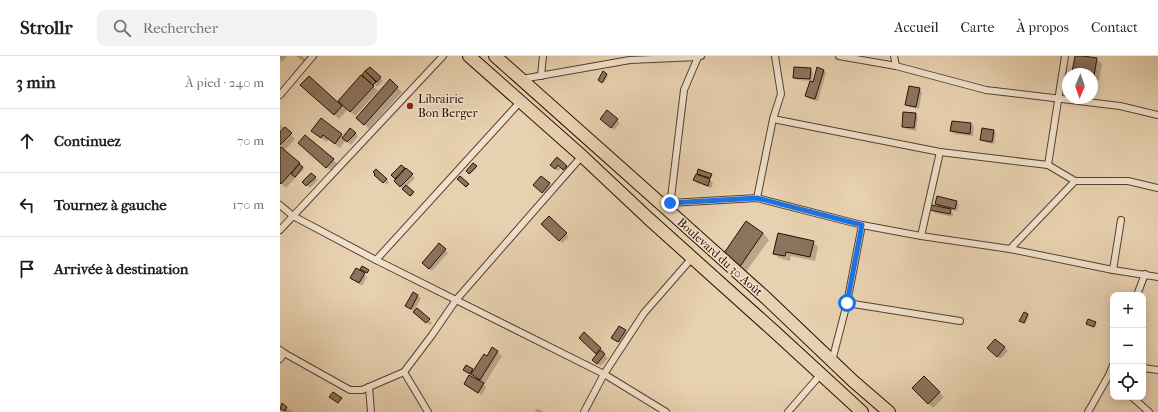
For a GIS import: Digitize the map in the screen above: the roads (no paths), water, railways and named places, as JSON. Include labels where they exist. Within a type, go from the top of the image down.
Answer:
[{"type":"highway","name":"Boulevard du 30 Août","points":[[469,56],[582,156],[862,412]]},
{"type":"highway","name":"Boulevard du 30 Août","points":[[495,56],[670,207],[832,361],[889,412]]},
{"type":"street","points":[[280,95],[314,56]]},
{"type":"street","points":[[280,230],[443,56]]},
{"type":"street","points":[[540,76],[543,56]]},
{"type":"street","points":[[757,198],[773,119],[781,94],[775,56]]},
{"type":"street","points":[[839,56],[896,66],[986,90],[1120,106],[1158,115]]},
{"type":"street","points":[[894,56],[896,66]]},
{"type":"street","points":[[1048,165],[1066,56]]},
{"type":"street","points":[[522,79],[630,58],[700,57],[684,90],[670,207],[757,198],[862,225],[921,236],[1010,249],[1113,270],[1158,277]]},
{"type":"street","points":[[376,260],[520,102]]},
{"type":"street","points":[[773,119],[940,152],[1048,165],[1075,181],[1128,181],[1158,188]]},
{"type":"street","points":[[921,236],[940,152]]},
{"type":"street","points":[[280,359],[282,352],[350,390],[362,390],[404,372],[456,300],[582,156]]},
{"type":"street","points":[[1010,249],[1075,181]]},
{"type":"street","points":[[280,205],[293,216],[376,260],[604,374],[666,412]]},
{"type":"street","points":[[1113,270],[1121,220]]},
{"type":"street","points":[[832,361],[847,303],[862,225]]},
{"type":"street","points":[[584,412],[604,374],[644,313],[692,258]]},
{"type":"street","points":[[1138,292],[1144,274]]},
{"type":"street","points":[[847,303],[960,321]]},
{"type":"street","points":[[1146,368],[1158,370]]},
{"type":"street","points":[[404,372],[428,412]]},
{"type":"street","points":[[788,412],[821,374]]},
{"type":"street","points":[[1088,412],[1110,379]]},
{"type":"street","points":[[369,387],[371,412]]},
{"type":"street","points":[[1135,400],[1149,412]]},
{"type":"place","name":"Librairie Bon Berger","points":[[410,106]]}]
